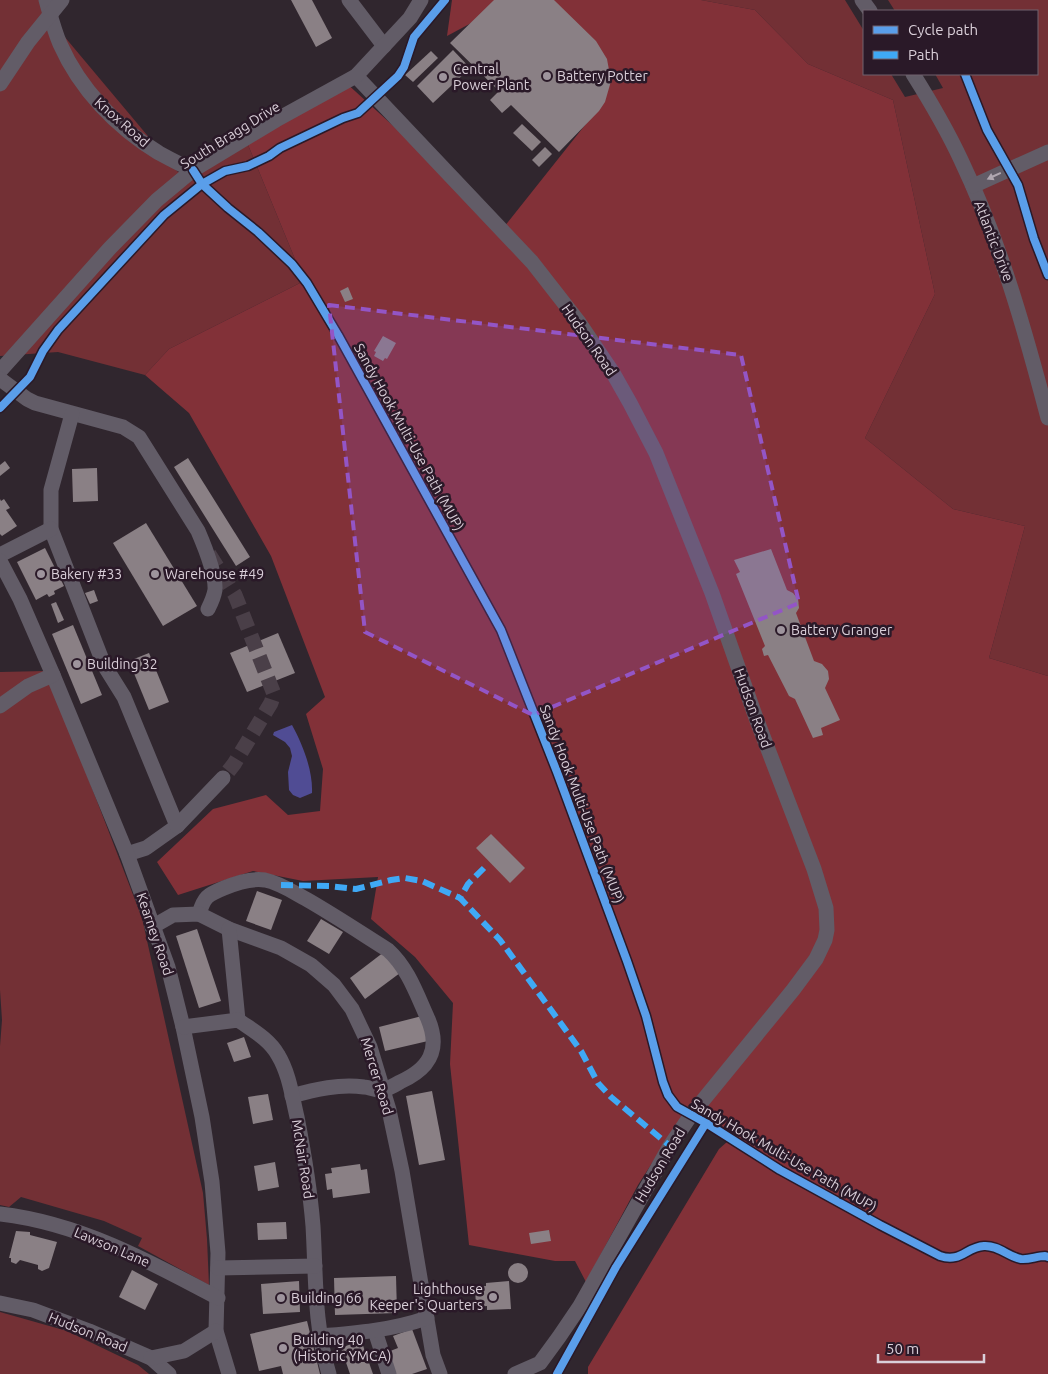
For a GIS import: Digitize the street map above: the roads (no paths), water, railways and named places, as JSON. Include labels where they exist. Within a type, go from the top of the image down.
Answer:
[{"type":"street","name":"Knox Road","points":[[46,0],[59,41],[67,59],[92,96],[129,131],[158,152],[193,170]]},
{"type":"street","points":[[0,84],[14,62],[62,0]]},
{"type":"street","points":[[348,0],[384,46]]},
{"type":"street","name":"South Bragg Drive","points":[[0,371],[143,214],[193,170],[276,120],[356,76],[410,18],[421,0]]},
{"type":"street","name":"Atlantic Drive","points":[[914,75],[961,159],[1000,253],[1016,302],[1048,418]]},
{"type":"street","name":"Hudson Road","points":[[356,76],[532,262],[578,321],[613,372],[656,453],[712,593],[756,718],[814,869],[826,908],[828,930],[816,958],[793,990],[691,1115],[670,1146],[580,1306],[537,1369],[515,1374]]},
{"type":"street","points":[[972,186],[1048,152]]},
{"type":"street","points":[[0,379],[27,399],[72,414],[123,427],[139,437],[198,531],[214,583],[213,596],[208,609]]},
{"type":"street","points":[[72,414],[50,490],[50,529],[104,665],[124,697],[177,826]]},
{"type":"street","points":[[0,555],[50,529]]},
{"type":"street","name":"Kearney Road","points":[[0,561],[20,599],[53,675],[127,854],[168,967],[202,1117],[212,1182],[218,1268],[216,1331],[229,1374]]},
{"type":"street","points":[[0,706],[28,686],[53,675]]},
{"type":"street","points":[[127,854],[146,848],[177,826],[223,778]]},
{"type":"street","points":[[199,914],[203,900],[209,895],[236,883],[265,880],[281,885],[329,912],[388,950],[405,970],[432,1030],[433,1049],[427,1063],[408,1079],[382,1090],[363,1087],[320,1088],[292,1096]]},
{"type":"street","name":"Mercer Road","points":[[152,927],[173,915],[199,914],[229,929],[281,948],[310,965],[334,985],[352,1008],[370,1047],[402,1171],[433,1355],[440,1374]]},
{"type":"street","points":[[183,1027],[238,1020],[229,929]]},
{"type":"street","name":"McNair Road","points":[[238,1020],[261,1036],[278,1054],[288,1077],[301,1136],[309,1189],[317,1318],[328,1374]]},
{"type":"street","name":"Lawson Lane","points":[[0,1214],[45,1222],[84,1233],[117,1246],[218,1298]]},
{"type":"street","points":[[218,1268],[315,1266]]},
{"type":"street","name":"Hudson Road","points":[[0,1303],[32,1310],[89,1331],[151,1358],[169,1374]]},
{"type":"street","points":[[320,1336],[375,1331],[407,1325],[427,1318]]},
{"type":"street","points":[[151,1358],[184,1351],[216,1331]]},
{"type":"street","points":[[375,1331],[389,1374]]},
{"type":"tunnel","points":[[209,554],[235,595],[274,694],[271,703],[234,764],[223,778]]},
{"type":"place","name":"Battery Potter","points":[[547,76]]},
{"type":"place","name":"Central Power Plant","points":[[443,77]]},
{"type":"place","name":"Bakery #33","points":[[41,574]]},
{"type":"place","name":"Warehouse #49","points":[[155,574]]},
{"type":"place","name":"Battery Granger","points":[[781,630]]},
{"type":"place","name":"Building 32","points":[[77,664]]},
{"type":"place","name":"Lighthouse Keeper's Quarters","points":[[493,1297]]},
{"type":"place","name":"Building 66","points":[[281,1298]]},
{"type":"place","name":"Building 40 (Historic YMCA)","points":[[283,1348]]}]
